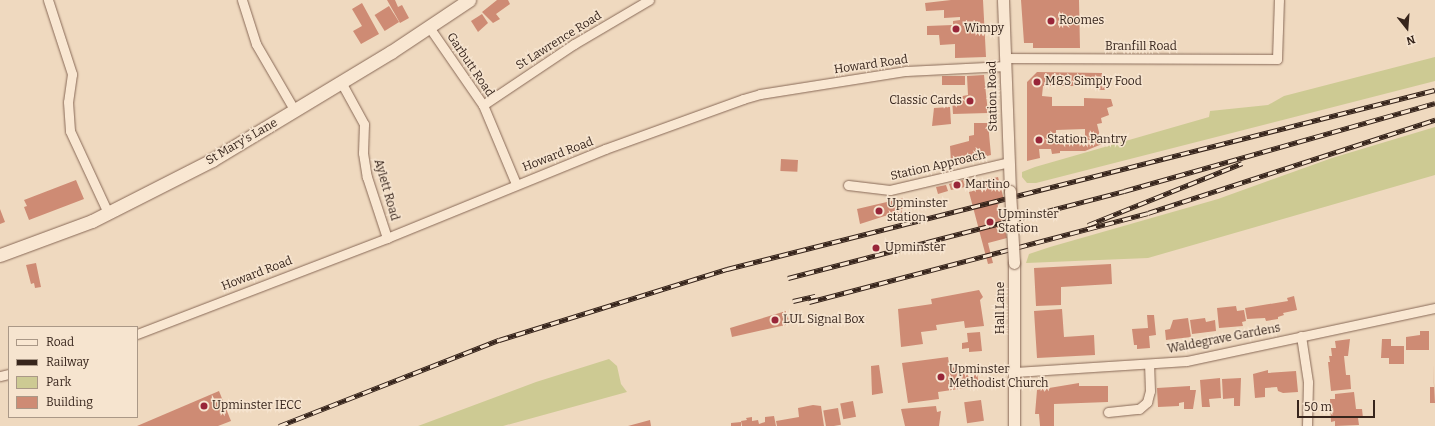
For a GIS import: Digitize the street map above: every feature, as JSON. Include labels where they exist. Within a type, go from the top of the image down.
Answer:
[{"type":"main road","name":"St Mary's Lane","points":[[0,255],[71,230],[108,213],[212,160],[295,111],[430,27],[469,0]]},
{"type":"street","points":[[48,0],[72,74],[68,102],[70,131],[108,213]]},
{"type":"street","points":[[242,0],[256,44],[295,111]]},
{"type":"street","name":"St Lawrence Road","points":[[483,105],[574,44],[649,0]]},
{"type":"street","name":"Station Road","points":[[1003,0],[1010,191]]},
{"type":"street","name":"Branfill Road","points":[[1006,62],[1277,59],[1279,0]]},
{"type":"street","name":"Garbutt Road","points":[[430,27],[483,105],[516,184]]},
{"type":"street","name":"Howard Road","points":[[138,334],[387,238],[516,184],[760,94],[906,71],[1006,62]]},
{"type":"street","name":"Aylett Road","points":[[341,82],[364,124],[363,153],[367,177],[387,238]]},
{"type":"street","name":"Station Approach","points":[[848,185],[890,190],[1009,162]]},
{"type":"street","name":"Hall Lane","points":[[1010,191],[1014,263],[1014,426]]},
{"type":"street","name":"Waldegrave Gardens","points":[[1015,372],[1149,365],[1188,361],[1435,308]]},
{"type":"street","points":[[1300,336],[1308,382],[1307,426]]},
{"type":"street","points":[[1108,412],[1139,409],[1147,402],[1150,391],[1149,365]]},
{"type":"green space","points":[[1435,57],[1435,81],[1036,183],[1027,183],[1022,177],[1022,172],[1035,167],[1209,117],[1210,111],[1268,105],[1284,96]]},
{"type":"green space","points":[[1435,127],[1435,175],[1148,258],[1026,263],[1029,254],[1050,247],[1218,199],[1332,158]]},
{"type":"green space","points":[[609,359],[617,366],[621,384],[627,392],[503,426],[418,426],[536,382]]},
{"type":"building","points":[[387,0],[395,0],[398,7],[402,5],[409,18],[400,23]]},
{"type":"building","points":[[497,0],[508,0],[510,4],[496,14],[500,19],[493,23],[482,12]]},
{"type":"building","points":[[951,0],[983,0],[986,57],[955,58],[955,44],[940,45],[939,35],[927,35],[927,26],[953,25],[953,21],[960,20],[960,17],[944,18],[944,10],[926,11],[925,3]]},
{"type":"building","name":"Roomes","points":[[1021,0],[1079,0],[1080,48],[1033,48],[1033,43],[1024,43]]},
{"type":"building","points":[[362,3],[379,34],[361,44],[353,31],[362,26],[352,9]]},
{"type":"building","points":[[389,6],[399,22],[385,31],[375,15]]},
{"type":"building","points":[[482,14],[488,23],[478,32],[471,21]]},
{"type":"building","points":[[1037,72],[1102,73],[1105,90],[1096,90],[1096,86],[1043,86],[1042,96],[1052,97],[1052,106],[1084,106],[1084,98],[1111,99],[1113,106],[1107,108],[1109,115],[1101,118],[1102,123],[1097,124],[1102,144],[1085,151],[1060,151],[1060,153],[1052,154],[1051,149],[1039,149],[1040,158],[1027,161],[1027,82]],"holes":[[[1085,129],[1085,139],[1061,140],[1061,137],[1056,137],[1056,130]]]},
{"type":"building","points":[[984,75],[988,113],[953,114],[952,98],[968,95],[967,76]]},
{"type":"building","points":[[942,76],[965,76],[965,85],[942,85]]},
{"type":"building","points":[[950,107],[951,124],[932,126],[934,108]]},
{"type":"building","points":[[974,123],[988,123],[991,155],[957,164],[956,160],[951,162],[950,146],[969,141],[969,136],[974,135]]},
{"type":"building","points":[[781,159],[798,160],[797,172],[780,171]]},
{"type":"building","name":"Upminster Station","points":[[998,177],[1004,200],[998,202],[1007,238],[988,243],[993,263],[988,264],[969,192],[980,189],[978,182]]},
{"type":"building","points":[[76,180],[84,199],[29,220],[24,207],[27,206],[24,200]]},
{"type":"building","name":"Martino","points":[[963,180],[965,187],[951,190],[949,184]]},
{"type":"building","points":[[946,185],[948,191],[938,194],[936,187]]},
{"type":"building","name":"Upminster station","points":[[904,198],[906,208],[901,209],[902,213],[892,216],[891,214],[860,224],[857,209]]},
{"type":"building","points":[[0,209],[5,222],[0,224]]},
{"type":"building","points":[[36,263],[41,287],[35,288],[34,283],[31,284],[26,265]]},
{"type":"building","points":[[1111,264],[1112,284],[1061,287],[1061,305],[1036,306],[1034,268]]},
{"type":"building","points":[[979,290],[983,297],[980,300],[984,326],[965,328],[964,321],[936,325],[937,330],[921,332],[923,344],[901,347],[898,309],[932,304],[931,299]]},
{"type":"building","points":[[1294,296],[1297,310],[1283,313],[1284,315],[1278,317],[1278,319],[1266,321],[1265,318],[1247,319],[1245,308],[1288,301],[1287,298]]},
{"type":"building","points":[[1236,306],[1237,311],[1244,310],[1246,321],[1242,322],[1243,326],[1219,328],[1217,308]]},
{"type":"building","points":[[1062,309],[1064,337],[1094,335],[1095,355],[1037,358],[1034,311]]},
{"type":"building","name":"LUL Signal Box","points":[[786,311],[790,324],[732,337],[730,328]]},
{"type":"building","points":[[1147,315],[1154,315],[1156,335],[1149,336],[1150,348],[1137,349],[1137,345],[1134,345],[1132,329],[1148,328]]},
{"type":"building","points":[[1188,318],[1191,337],[1166,340],[1165,330],[1170,329],[1173,320]]},
{"type":"building","points":[[1205,318],[1206,322],[1215,320],[1216,331],[1192,334],[1190,320]]},
{"type":"building","points":[[1420,331],[1429,331],[1429,350],[1406,350],[1406,337],[1420,335]]},
{"type":"building","points":[[980,332],[982,351],[969,352],[969,348],[962,349],[962,343],[968,342],[967,333]]},
{"type":"building","points":[[1350,339],[1348,356],[1344,356],[1346,375],[1350,375],[1351,389],[1331,391],[1328,362],[1330,362],[1329,356],[1332,356],[1331,348],[1336,348],[1335,341]]},
{"type":"building","points":[[1382,339],[1391,339],[1391,346],[1404,346],[1404,364],[1389,364],[1389,358],[1381,358]]},
{"type":"building","name":"Upminster Methodist Church","points":[[948,357],[950,368],[976,365],[979,386],[938,392],[939,399],[908,403],[902,363]]},
{"type":"building","points":[[1433,362],[1435,403],[1430,403],[1430,387],[1434,387]]},
{"type":"building","points":[[879,365],[883,393],[872,395],[871,366]]},
{"type":"building","points":[[1268,370],[1268,373],[1296,371],[1298,392],[1283,393],[1278,391],[1277,387],[1265,388],[1265,397],[1255,398],[1253,374]]},
{"type":"building","points":[[1220,378],[1221,398],[1209,399],[1210,407],[1202,407],[1200,380]]},
{"type":"building","points":[[1241,378],[1240,406],[1234,406],[1234,398],[1223,399],[1222,379]]},
{"type":"building","points":[[1079,383],[1079,386],[1108,386],[1108,402],[1054,404],[1054,426],[1040,426],[1039,414],[1035,414],[1037,390]]},
{"type":"building","points":[[1190,386],[1190,390],[1196,390],[1193,409],[1184,409],[1184,402],[1179,403],[1179,406],[1158,407],[1157,388]]},
{"type":"building","name":"Upminster IECC","points":[[219,391],[231,421],[218,426],[137,426]]},
{"type":"building","points":[[1354,392],[1356,409],[1362,409],[1363,418],[1358,418],[1359,425],[1335,426],[1335,421],[1331,422],[1330,399],[1335,399],[1335,394]]},
{"type":"building","points":[[981,400],[984,421],[967,423],[964,402]]},
{"type":"building","points":[[853,401],[856,417],[843,419],[840,403]]},
{"type":"building","points":[[813,405],[821,406],[824,426],[777,426],[776,421],[799,417],[798,408]]},
{"type":"building","points":[[936,406],[937,412],[941,411],[939,426],[905,426],[901,409]]},
{"type":"building","points":[[838,408],[841,425],[826,426],[823,411]]},
{"type":"building","points":[[774,416],[776,426],[742,426],[741,421],[747,420],[746,418],[752,417],[752,421],[758,420],[759,424],[765,422],[765,417]]},
{"type":"building","points":[[650,420],[651,426],[628,426]]},
{"type":"building","points":[[741,422],[741,426],[731,426],[731,423]]},
{"type":"railway","points":[[279,426],[499,340],[727,269],[1435,90]]},
{"type":"railway","points":[[788,278],[1124,191],[1435,103]]},
{"type":"railway","points":[[809,302],[1148,213],[1435,120]]},
{"type":"railway","points":[[1088,225],[1242,163]]},
{"type":"railway","points":[[793,301],[815,296]]},
{"type":"place","name":"Roomes","points":[[1051,21]]},
{"type":"place","name":"Wimpy","points":[[956,29]]},
{"type":"place","name":"M&S Simply Food","points":[[1037,82]]},
{"type":"place","name":"Classic Cards","points":[[970,101]]},
{"type":"place","name":"Station Pantry","points":[[1039,140]]},
{"type":"place","name":"Martino","points":[[957,185]]},
{"type":"place","name":"Upminster station","points":[[879,211]]},
{"type":"place","name":"Upminster Station","points":[[990,222]]},
{"type":"place","name":"Upminster","points":[[876,248]]},
{"type":"place","name":"LUL Signal Box","points":[[775,320]]},
{"type":"place","name":"Upminster Methodist Church","points":[[941,377]]},
{"type":"place","name":"Upminster IECC","points":[[204,406]]}]
